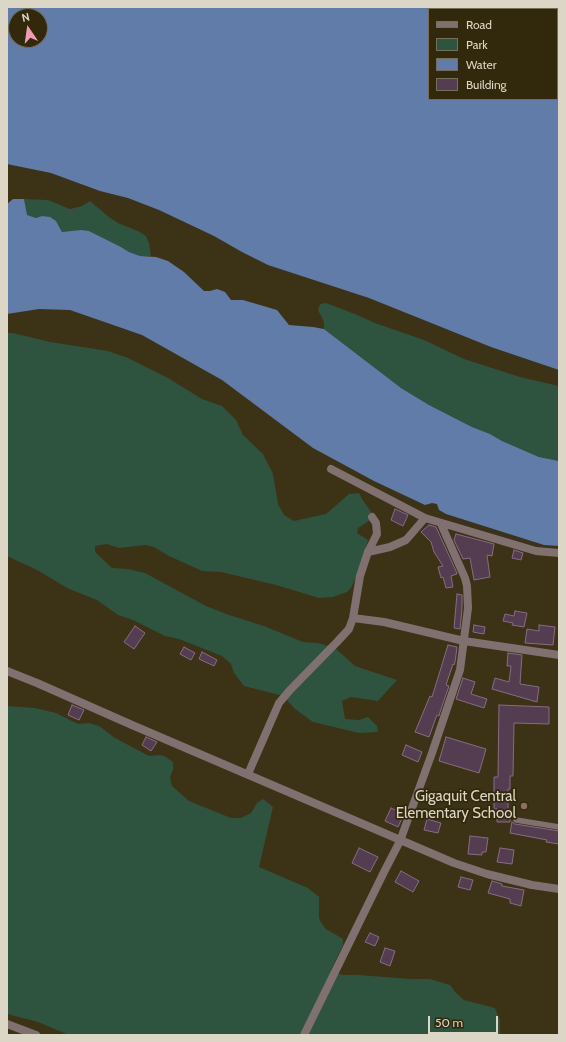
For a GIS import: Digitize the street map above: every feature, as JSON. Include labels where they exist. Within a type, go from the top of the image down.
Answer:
[{"type":"street","points":[[331,469],[425,518],[441,524],[536,551],[559,553]]},
{"type":"street","points":[[248,774],[279,703],[349,629],[353,618],[360,576],[368,552],[377,534],[376,523],[372,517]]},
{"type":"street","points":[[368,552],[390,547],[406,540],[425,518]]},
{"type":"street","points":[[304,1035],[380,878],[400,841],[429,762],[460,670],[468,608],[465,578],[441,524]]},
{"type":"street","points":[[353,618],[384,622],[464,641],[559,655]]},
{"type":"street","points":[[7,671],[454,864],[487,874],[559,890]]},
{"type":"street","points":[[7,1024],[36,1035]]},
{"type":"lane","points":[[516,820],[559,827]]},
{"type":"green space","points":[[24,199],[48,200],[70,209],[82,206],[90,201],[118,223],[146,236],[149,243],[151,256],[140,256],[129,252],[89,231],[62,232],[56,221],[42,216],[36,218],[26,215]]},
{"type":"green space","points":[[326,303],[375,323],[424,340],[464,359],[520,377],[559,386],[559,461],[539,457],[502,441],[429,405],[401,388],[324,329],[324,322],[318,310],[320,304]]},
{"type":"green space","points":[[7,333],[13,333],[50,342],[108,351],[128,358],[168,378],[202,399],[222,406],[236,420],[243,435],[263,454],[273,474],[278,504],[284,515],[294,521],[326,514],[349,494],[359,493],[372,513],[369,521],[358,528],[357,533],[368,540],[361,567],[351,588],[347,592],[333,597],[319,598],[276,585],[221,572],[202,571],[169,556],[154,547],[146,545],[119,548],[107,544],[95,546],[95,552],[112,568],[128,569],[145,573],[206,606],[264,626],[303,642],[318,643],[335,648],[355,666],[397,680],[378,701],[351,697],[342,701],[345,719],[359,720],[368,717],[377,726],[378,732],[359,733],[313,722],[295,709],[283,696],[244,686],[234,673],[231,664],[222,656],[179,639],[165,636],[133,620],[118,615],[97,600],[69,589],[37,570],[7,556]]},
{"type":"green space","points":[[7,706],[35,708],[56,713],[78,724],[89,723],[99,726],[115,738],[149,756],[160,755],[166,757],[173,762],[173,770],[170,777],[172,786],[189,801],[231,818],[241,818],[251,813],[257,803],[263,799],[273,807],[259,867],[308,888],[319,897],[319,918],[322,924],[326,929],[343,939],[343,945],[331,970],[342,975],[430,979],[450,985],[464,1000],[495,1008],[500,1020],[500,1035],[69,1035],[38,1022],[7,1014]]},
{"type":"water","points":[[7,7],[559,7],[559,370],[491,347],[369,298],[268,265],[214,236],[159,210],[128,198],[100,191],[51,173],[7,164]]},
{"type":"water","points":[[13,199],[24,199],[27,215],[36,218],[42,216],[50,217],[56,221],[62,232],[81,230],[89,231],[129,252],[140,256],[156,257],[168,261],[184,272],[204,291],[217,289],[225,292],[231,300],[243,300],[277,310],[289,325],[324,329],[401,388],[429,405],[472,427],[539,457],[559,461],[559,546],[544,545],[446,514],[439,510],[437,504],[432,503],[425,505],[374,481],[313,448],[222,380],[142,335],[70,310],[39,309],[7,314],[7,204]]},
{"type":"building","points":[[395,509],[408,515],[403,526],[391,520]]},
{"type":"building","points":[[429,525],[436,527],[456,571],[457,574],[451,576],[453,587],[446,588],[438,567],[443,566],[434,552],[431,542],[421,532]]},
{"type":"building","points":[[456,534],[494,544],[492,556],[487,555],[490,577],[474,580],[470,558],[463,559],[454,540]]},
{"type":"building","points":[[514,550],[523,553],[521,560],[512,558]]},
{"type":"building","points":[[457,594],[462,595],[460,629],[454,628]]},
{"type":"building","points":[[515,611],[527,613],[524,627],[512,625],[513,623],[503,621],[505,614],[514,616]]},
{"type":"building","points":[[474,625],[485,627],[484,634],[473,632]]},
{"type":"building","points":[[539,625],[555,627],[553,645],[525,643],[527,629],[539,631]]},
{"type":"building","points":[[135,626],[145,633],[134,649],[124,642]]},
{"type":"building","points":[[448,645],[457,647],[455,662],[446,685],[449,686],[439,716],[437,715],[429,737],[415,732],[430,696],[432,697]]},
{"type":"building","points":[[184,647],[195,653],[191,660],[180,654]]},
{"type":"building","points":[[202,652],[217,660],[214,666],[199,659]]},
{"type":"building","points":[[508,653],[522,655],[520,684],[539,687],[537,702],[492,689],[495,678],[509,682],[511,666],[507,666]]},
{"type":"building","points":[[463,678],[475,682],[471,694],[487,699],[484,708],[456,699]]},
{"type":"building","points":[[72,705],[84,710],[79,720],[68,715]]},
{"type":"building","points":[[499,705],[549,707],[549,724],[514,723],[513,776],[510,776],[510,789],[508,789],[508,810],[511,810],[510,822],[497,822],[497,809],[494,809],[494,777],[498,777]]},
{"type":"building","points":[[146,737],[157,742],[151,751],[142,745]]},
{"type":"building","points":[[446,737],[486,749],[479,773],[439,761]]},
{"type":"building","points":[[406,745],[422,752],[418,762],[402,755]]},
{"type":"building","points":[[391,808],[404,814],[398,827],[385,821]]},
{"type":"building","points":[[427,819],[441,823],[438,833],[424,830]]},
{"type":"building","points":[[512,822],[515,824],[559,831],[559,844],[546,842],[547,840],[510,833]]},
{"type":"building","points":[[470,836],[488,838],[486,852],[482,852],[482,855],[468,854]]},
{"type":"building","points":[[359,848],[378,857],[370,872],[352,863]]},
{"type":"building","points":[[500,848],[514,850],[512,864],[497,862]]},
{"type":"building","points":[[401,871],[419,881],[413,892],[395,882]]},
{"type":"building","points":[[461,877],[473,880],[470,890],[458,887]]},
{"type":"building","points":[[492,881],[502,884],[502,886],[524,890],[521,906],[510,903],[510,899],[488,893]]},
{"type":"building","points":[[370,933],[379,937],[375,946],[365,942]]},
{"type":"building","points":[[385,948],[395,951],[390,966],[380,962]]},
{"type":"place","name":"Gigaquit Central Elementary School","points":[[524,806]]}]
